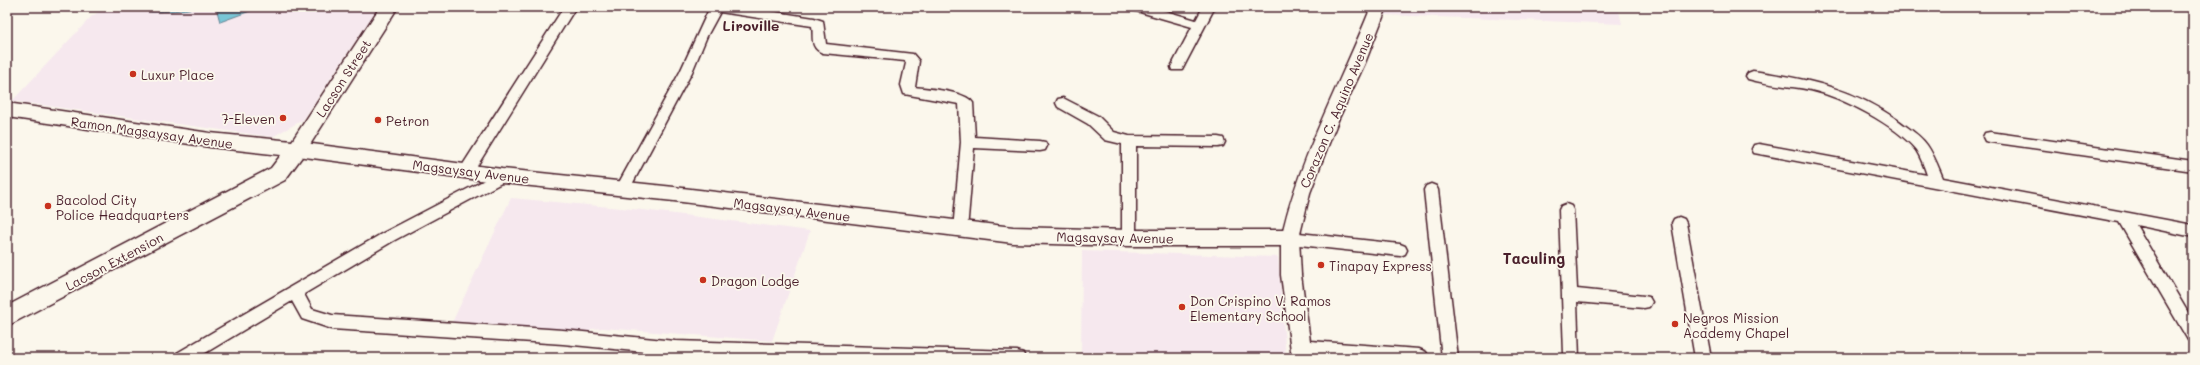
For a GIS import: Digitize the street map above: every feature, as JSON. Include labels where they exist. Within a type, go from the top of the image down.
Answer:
[{"type":"main road","name":"Lacson Street","points":[[297,149],[389,7]]},
{"type":"main road","name":"Ramon Magsaysay Avenue","points":[[7,110],[210,140],[297,149]]},
{"type":"main road","name":"Lacson Extension","points":[[7,317],[271,178],[284,169],[297,149]]},
{"type":"street","points":[[467,170],[570,7]]},
{"type":"street","points":[[623,188],[686,72],[701,36],[717,7],[814,22],[819,24],[819,45],[824,48],[908,57],[913,61],[907,88],[909,91],[962,101],[968,142],[960,230]]},
{"type":"street","points":[[1137,7],[1199,25]]},
{"type":"street","points":[[1177,67],[1209,7]]},
{"type":"street","name":"Corazon C. Aquino Avenue","points":[[1301,354],[1291,275],[1290,238],[1301,193],[1315,156],[1330,118],[1357,63],[1379,7]]},
{"type":"street","points":[[1753,76],[1807,83],[1836,91],[1876,111],[1916,142],[1924,152],[1938,183]]},
{"type":"street","points":[[1063,103],[1093,120],[1110,136],[1128,141],[1218,142]]},
{"type":"street","points":[[1990,137],[2193,166]]},
{"type":"street","points":[[1128,141],[1129,238]]},
{"type":"street","points":[[968,142],[1040,146]]},
{"type":"street","name":"Magsaysay Avenue","points":[[297,149],[467,170],[502,176],[623,188],[960,230],[1013,235],[1129,238],[1290,238]]},
{"type":"street","points":[[1759,149],[2193,231]]},
{"type":"street","points":[[182,358],[388,237],[502,176]]},
{"type":"street","points":[[1431,190],[1440,257],[1450,358]]},
{"type":"street","points":[[1566,210],[1572,356],[1570,358]]},
{"type":"street","points":[[2124,217],[2193,335]]},
{"type":"street","points":[[1680,223],[1703,358]]},
{"type":"street","points":[[1290,238],[1400,250]]},
{"type":"street","points":[[295,292],[308,314],[332,322],[606,340],[673,353],[1017,358]]},
{"type":"street","points":[[1570,295],[1644,302]]},
{"type":"street","points":[[1301,354],[1418,358]]},
{"type":"shaded area","points":[[106,7],[149,12],[186,10],[199,7],[378,7],[303,120],[272,137],[12,101],[91,17]]},
{"type":"shaded area","points":[[1388,7],[1618,7],[1622,24],[1385,15]]},
{"type":"shaded area","points":[[511,198],[643,210],[810,231],[772,341],[603,328],[591,329],[586,340],[447,333]]},
{"type":"shaded area","name":"Don Crispino V. Ramos Elementary School","points":[[1082,251],[1278,257],[1286,358],[1081,358]]},
{"type":"water","points":[[131,7],[199,7],[184,10],[153,12],[136,10]]},
{"type":"water","points":[[229,7],[261,7],[220,22],[217,11]]},
{"type":"place","name":"Luxur Place","points":[[133,74]]},
{"type":"place","name":"7-Eleven","points":[[283,118]]},
{"type":"place","name":"Petron","points":[[378,120]]},
{"type":"place","name":"Bacolod City Police Headquarters","points":[[48,206]]},
{"type":"place","name":"Tinapay Express","points":[[1321,265]]},
{"type":"place","name":"Dragon Lodge","points":[[703,280]]},
{"type":"place","name":"Don Crispino V. Ramos Elementary School","points":[[1182,307]]},
{"type":"place","name":"Negros Mission Academy Chapel","points":[[1675,324]]},
{"type":"district","name":"Liroville","points":[[751,25]]},
{"type":"district","name":"Taculing","points":[[1534,258]]}]
